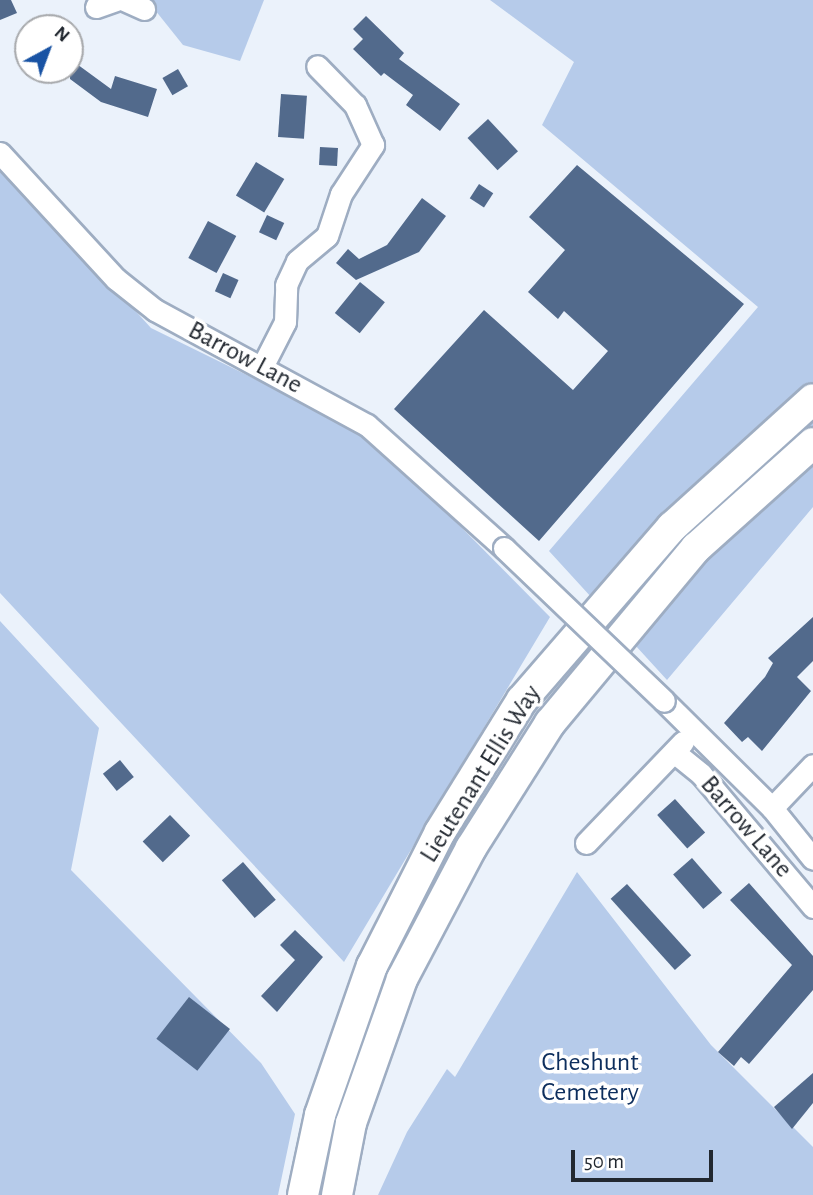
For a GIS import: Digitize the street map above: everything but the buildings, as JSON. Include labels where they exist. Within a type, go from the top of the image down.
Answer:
[{"type":"main road","name":"Lieutenant Ellis Way","points":[[303,1195],[320,1115],[372,966],[440,832],[522,700],[672,527],[813,399]]},
{"type":"main road","name":"Lieutenant Ellis Way","points":[[337,1195],[351,1123],[402,979],[471,848],[550,723],[696,548],[813,443]]},
{"type":"street","points":[[124,0],[144,9]]},
{"type":"street","points":[[263,365],[285,322],[286,285],[297,261],[327,236],[341,194],[373,145],[355,105],[317,66]]},
{"type":"street","name":"Barrow Lane","points":[[0,153],[116,279],[155,310],[263,365],[366,425],[503,548],[695,731],[772,808],[813,859]]},
{"type":"street","points":[[586,844],[695,731]]},
{"type":"street","name":"Barrow Lane","points":[[674,752],[702,774],[813,907]]},
{"type":"street","points":[[772,808],[813,765]]},
{"type":"green space","points":[[147,0],[264,0],[240,61],[183,45]]},
{"type":"green space","points":[[490,0],[813,0],[813,507],[667,680],[549,551],[758,307],[542,125],[574,62]]},
{"type":"green space","points":[[0,162],[151,328],[371,436],[550,617],[344,962],[0,593]]},
{"type":"green space","points":[[0,621],[99,728],[71,870],[261,1063],[295,1114],[278,1195],[0,1195]]},
{"type":"green space","name":"Cheshunt Cemetery","points":[[577,872],[711,1045],[813,1147],[813,1195],[378,1195],[407,1132],[447,1069],[455,1077]]}]
